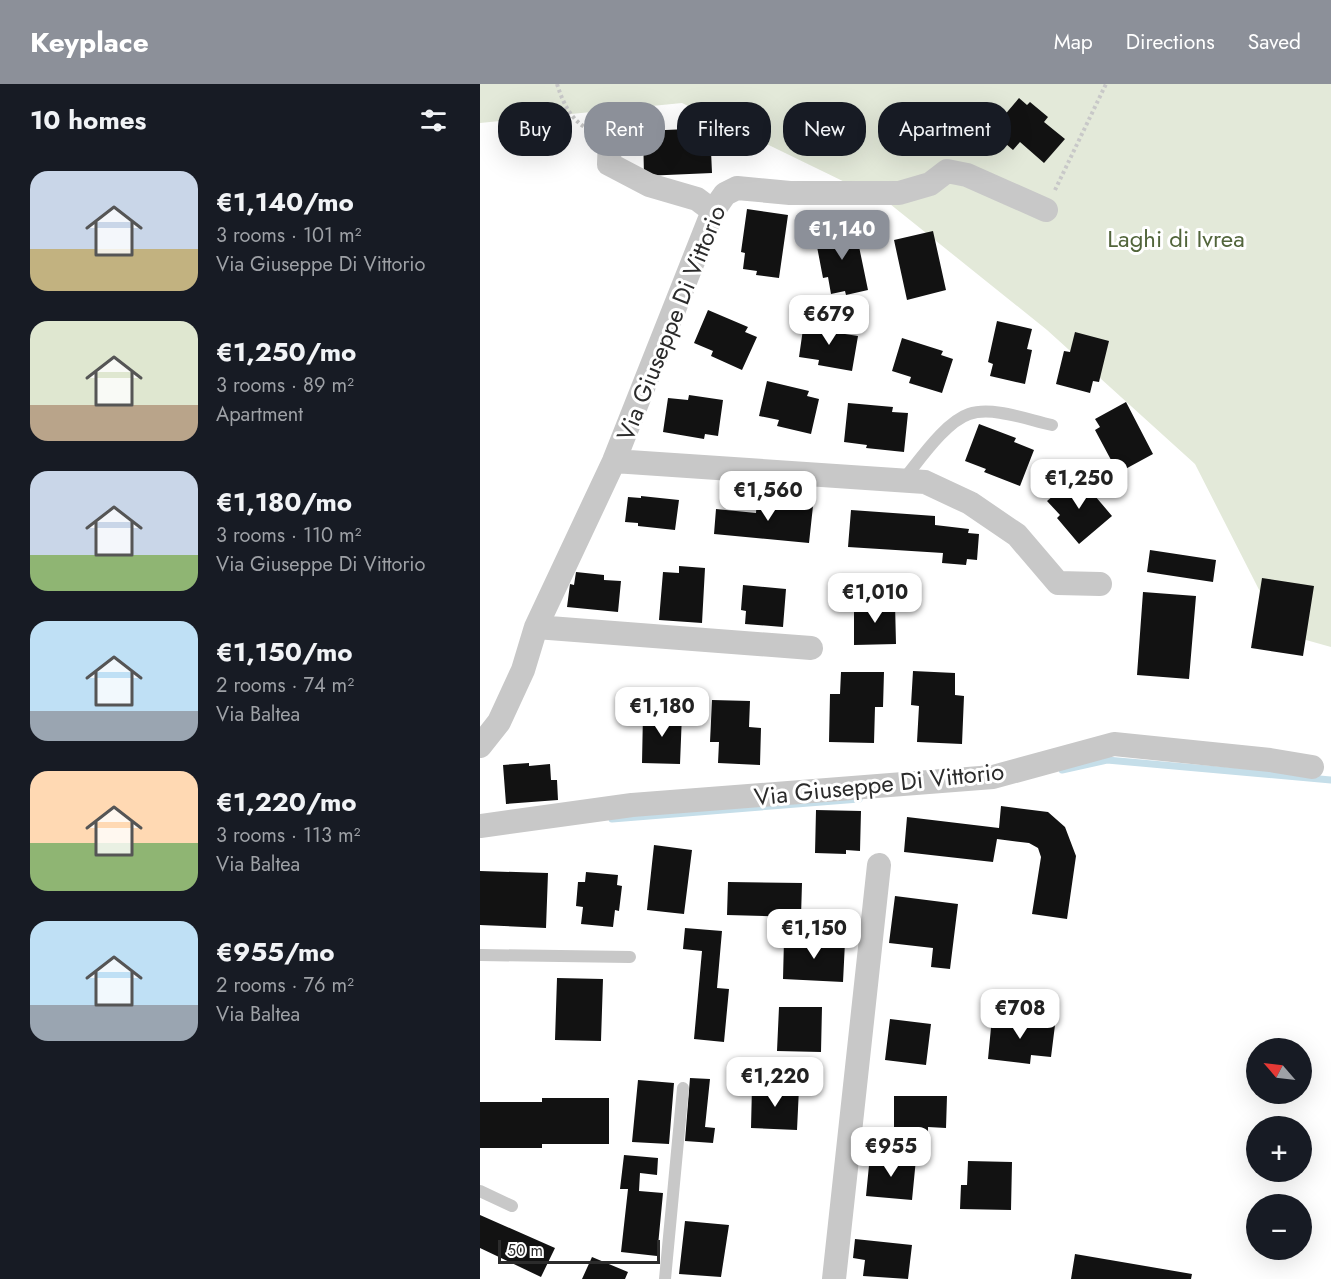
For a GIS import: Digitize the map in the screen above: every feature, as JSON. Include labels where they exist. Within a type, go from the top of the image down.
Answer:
[{"type":"street","points":[[609,156],[609,164],[649,185],[697,199],[713,211]]},
{"type":"street","name":"Via Giuseppe Di Vittorio","points":[[480,746],[499,722],[514,691],[536,627],[614,461],[713,211],[725,194],[737,188],[790,193],[899,193],[930,184],[947,171],[967,176],[1046,210]]},
{"type":"street","points":[[614,461],[925,482],[970,503],[1017,535],[1058,583],[1100,584]]},
{"type":"street","points":[[536,627],[812,648]]},
{"type":"street","name":"Via Giuseppe Di Vittorio","points":[[480,826],[632,805],[993,777],[1114,744],[1270,760],[1312,767]]},
{"type":"street","points":[[834,1279],[879,865]]},
{"type":"lane","points":[[902,481],[953,423],[969,414],[987,412],[1052,425]]},
{"type":"lane","points":[[480,955],[630,957]]},
{"type":"lane","points":[[665,1279],[683,1089]]},
{"type":"lane","points":[[480,1191],[512,1206]]},
{"type":"path","points":[[557,84],[563,103],[580,125],[584,127]]},
{"type":"path","points":[[1046,210],[1106,84]]},
{"type":"green space","name":"Laghi di Ivrea","points":[[480,84],[1331,84],[1331,647],[1281,633],[1195,464],[1047,330],[890,204],[791,156],[866,156],[866,102],[783,102],[783,152],[771,146],[771,102],[677,102],[665,105],[665,102],[584,102],[584,113],[572,114],[572,102],[498,102],[498,121],[480,123]]},
{"type":"building","points":[[1019,98],[1027,105],[1030,102],[1048,117],[1044,122],[1065,139],[1044,163],[1020,142],[1013,150],[1011,148],[1011,107]]},
{"type":"building","points":[[677,129],[677,156],[711,156],[712,173],[644,176],[644,156],[665,156],[665,130]]},
{"type":"building","points":[[747,209],[788,215],[779,278],[756,275],[757,271],[743,269],[745,253],[741,252]]},
{"type":"building","points":[[855,227],[868,290],[846,295],[845,291],[831,294],[828,277],[823,278],[815,236]]},
{"type":"building","points":[[933,231],[946,290],[907,300],[894,240]]},
{"type":"building","points":[[708,310],[748,327],[745,332],[757,337],[742,370],[711,356],[713,351],[694,343]]},
{"type":"building","points":[[997,321],[1032,329],[1027,349],[1032,350],[1025,384],[990,376],[993,364],[988,362]]},
{"type":"building","points":[[804,322],[846,328],[845,334],[858,336],[852,371],[818,365],[819,360],[799,357]]},
{"type":"building","points":[[1075,332],[1109,341],[1099,382],[1093,381],[1090,393],[1056,384],[1064,351],[1070,352]]},
{"type":"building","points":[[902,338],[943,351],[941,355],[953,359],[942,393],[909,383],[911,377],[892,371]]},
{"type":"building","points":[[767,381],[809,391],[807,396],[819,399],[811,434],[777,426],[779,420],[759,416]]},
{"type":"building","points":[[689,395],[723,400],[718,436],[705,434],[704,439],[663,432],[668,398],[688,400]]},
{"type":"building","points":[[1126,402],[1153,454],[1118,473],[1095,430],[1100,427],[1095,419]]},
{"type":"building","points":[[848,403],[893,407],[892,412],[908,413],[904,452],[866,448],[867,445],[844,442]]},
{"type":"building","points":[[979,424],[1016,438],[1014,442],[1034,450],[1020,486],[984,472],[986,469],[965,461]]},
{"type":"building","points":[[1074,478],[1087,492],[1090,490],[1112,516],[1079,544],[1057,518],[1060,515],[1047,501]]},
{"type":"building","points":[[641,496],[679,500],[675,530],[638,526],[638,523],[625,522],[628,497],[641,498]]},
{"type":"building","points":[[757,500],[813,506],[809,543],[714,534],[716,509],[756,513]]},
{"type":"building","points":[[851,510],[935,516],[935,525],[969,529],[968,533],[979,534],[977,560],[967,559],[966,565],[942,563],[943,553],[848,547]]},
{"type":"building","points":[[1150,550],[1216,560],[1213,582],[1147,572]]},
{"type":"building","points":[[679,566],[705,568],[702,623],[659,620],[663,572],[679,573]]},
{"type":"building","points":[[576,572],[604,575],[604,580],[621,581],[618,612],[567,607],[570,584],[574,585]]},
{"type":"building","points":[[1262,578],[1314,586],[1303,656],[1251,648]]},
{"type":"building","points":[[743,585],[786,589],[783,627],[745,624],[746,611],[741,610]]},
{"type":"building","points":[[1143,592],[1196,596],[1189,679],[1137,675]]},
{"type":"building","points":[[854,603],[895,603],[896,644],[854,645]]},
{"type":"building","points":[[913,671],[955,673],[955,695],[964,696],[962,744],[917,742],[919,706],[911,705]]},
{"type":"building","points":[[841,672],[884,672],[883,707],[875,707],[874,743],[829,742],[830,694],[840,694]]},
{"type":"building","points":[[712,700],[750,701],[749,727],[761,728],[760,765],[718,763],[719,742],[710,742]]},
{"type":"building","points":[[643,713],[682,714],[680,764],[642,763]]},
{"type":"building","points":[[529,763],[529,766],[550,764],[551,780],[557,780],[558,800],[506,804],[503,765]]},
{"type":"building","points":[[1001,806],[1048,812],[1065,827],[1076,856],[1067,919],[1032,914],[1041,857],[1038,848],[1029,843],[997,839],[993,862],[904,852],[907,817],[999,828]]},
{"type":"building","points":[[816,810],[861,811],[860,851],[846,850],[846,854],[815,853]]},
{"type":"building","points":[[654,845],[692,850],[684,914],[647,910]]},
{"type":"building","points":[[480,871],[548,873],[546,928],[480,925]]},
{"type":"building","points":[[586,872],[618,875],[617,885],[622,886],[619,911],[615,910],[613,927],[581,924],[583,907],[576,906],[578,882],[585,882]]},
{"type":"building","points":[[728,882],[802,883],[801,917],[727,915]]},
{"type":"building","points":[[895,896],[958,904],[950,969],[931,967],[933,948],[889,943]]},
{"type":"building","points":[[685,928],[722,931],[717,988],[729,989],[724,1042],[694,1039],[702,951],[683,949]]},
{"type":"building","points":[[784,939],[845,942],[843,982],[783,979]]},
{"type":"building","points":[[557,978],[603,979],[601,1041],[555,1040]]},
{"type":"building","points":[[779,1007],[822,1007],[821,1052],[777,1051]]},
{"type":"building","points":[[992,1017],[1055,1025],[1051,1057],[1031,1055],[1030,1064],[988,1059]]},
{"type":"building","points":[[890,1019],[931,1024],[926,1065],[885,1060]]},
{"type":"building","points":[[690,1078],[710,1079],[705,1127],[715,1128],[713,1143],[685,1141]]},
{"type":"building","points":[[638,1080],[674,1083],[669,1144],[632,1142]]},
{"type":"building","points":[[752,1086],[799,1088],[797,1130],[751,1128]]},
{"type":"building","points":[[894,1096],[947,1096],[946,1128],[928,1127],[928,1134],[894,1133]]},
{"type":"building","points":[[542,1098],[609,1098],[609,1144],[542,1144],[542,1148],[480,1148],[480,1102],[542,1102]]},
{"type":"building","points":[[624,1155],[658,1158],[657,1175],[640,1173],[639,1191],[663,1193],[657,1256],[621,1252],[628,1189],[620,1189]]},
{"type":"building","points":[[870,1155],[916,1159],[912,1200],[866,1196]]},
{"type":"building","points":[[968,1161],[1012,1162],[1011,1210],[960,1209],[961,1185],[967,1185]]},
{"type":"building","points":[[480,1215],[555,1248],[541,1277],[480,1248]]},
{"type":"building","points":[[685,1221],[729,1225],[721,1277],[679,1274]]},
{"type":"building","points":[[855,1239],[912,1245],[908,1279],[863,1276],[865,1260],[853,1258]]},
{"type":"building","points":[[1075,1254],[1192,1274],[1191,1279],[1071,1279]]},
{"type":"building","points":[[592,1257],[628,1272],[625,1279],[582,1279]]},
{"type":"waterway","points":[[1062,770],[1107,760],[1331,780]]},
{"type":"waterway","points":[[612,819],[859,799]]}]
